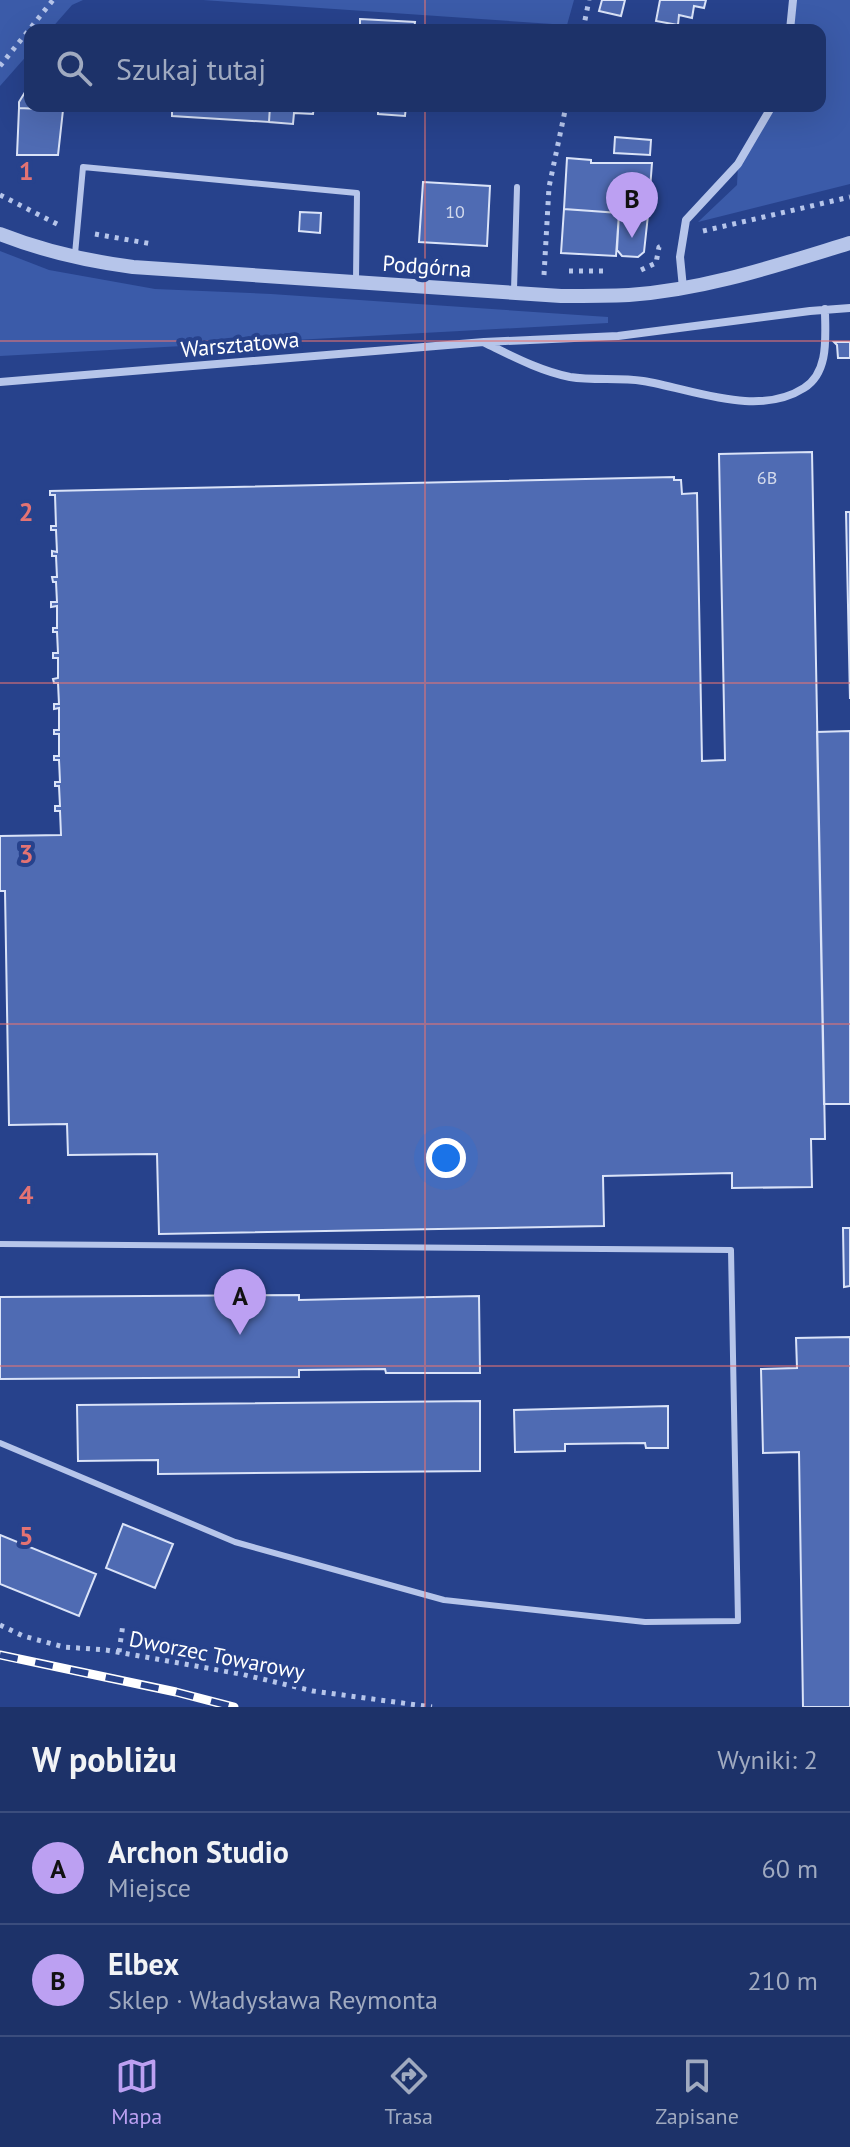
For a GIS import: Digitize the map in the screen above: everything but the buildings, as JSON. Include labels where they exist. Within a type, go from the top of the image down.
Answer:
[{"type":"street","points":[[791,24],[793,0]]},
{"type":"street","points":[[683,288],[680,257],[686,220],[738,164],[768,112]]},
{"type":"street","name":"Podgórna","points":[[0,234],[41,249],[97,262],[172,271],[543,296],[631,295],[683,288],[850,243]]},
{"type":"street","name":"Warsztatowa","points":[[0,382],[484,342],[618,336],[850,308]]},
{"type":"street","points":[[484,342],[531,365],[571,377],[641,381],[756,401],[803,389],[812,381],[824,358],[825,309]]},
{"type":"lane","points":[[75,256],[83,167],[299,187],[357,193],[355,283]]},
{"type":"lane","points":[[514,294],[517,187]]},
{"type":"lane","points":[[0,1244],[731,1250],[738,1621],[645,1622],[444,1600],[235,1542],[0,1443]]},
{"type":"path","points":[[34,24],[53,0]]},
{"type":"path","points":[[584,24],[589,0]]},
{"type":"path","points":[[0,66],[24,36]]},
{"type":"path","points":[[543,296],[549,187],[565,112]]},
{"type":"path","points":[[0,195],[57,226]]},
{"type":"path","points":[[682,235],[850,197]]},
{"type":"path","points":[[119,1652],[123,1624]]},
{"type":"path","name":"Dworzec Towarowy","points":[[0,1625],[23,1636],[64,1647],[119,1652],[241,1674],[313,1691],[432,1707]]},
{"type":"shaded area","points":[[0,0],[83,0],[72,5],[55,24],[24,24],[24,59],[0,86]]},
{"type":"shaded area","points":[[203,0],[574,0],[567,24]]},
{"type":"shaded area","points":[[793,0],[850,0],[850,184],[698,222],[737,185],[738,164],[768,112],[826,112],[826,24],[791,24]]},
{"type":"shaded area","points":[[0,251],[49,270],[155,289],[608,317],[608,323],[0,356]]},
{"type":"railway","points":[[0,1655],[234,1707]]},
{"type":"place","name":"Elbex","points":[[632,238]]},
{"type":"place","name":"Archon Studio","points":[[240,1335]]}]
